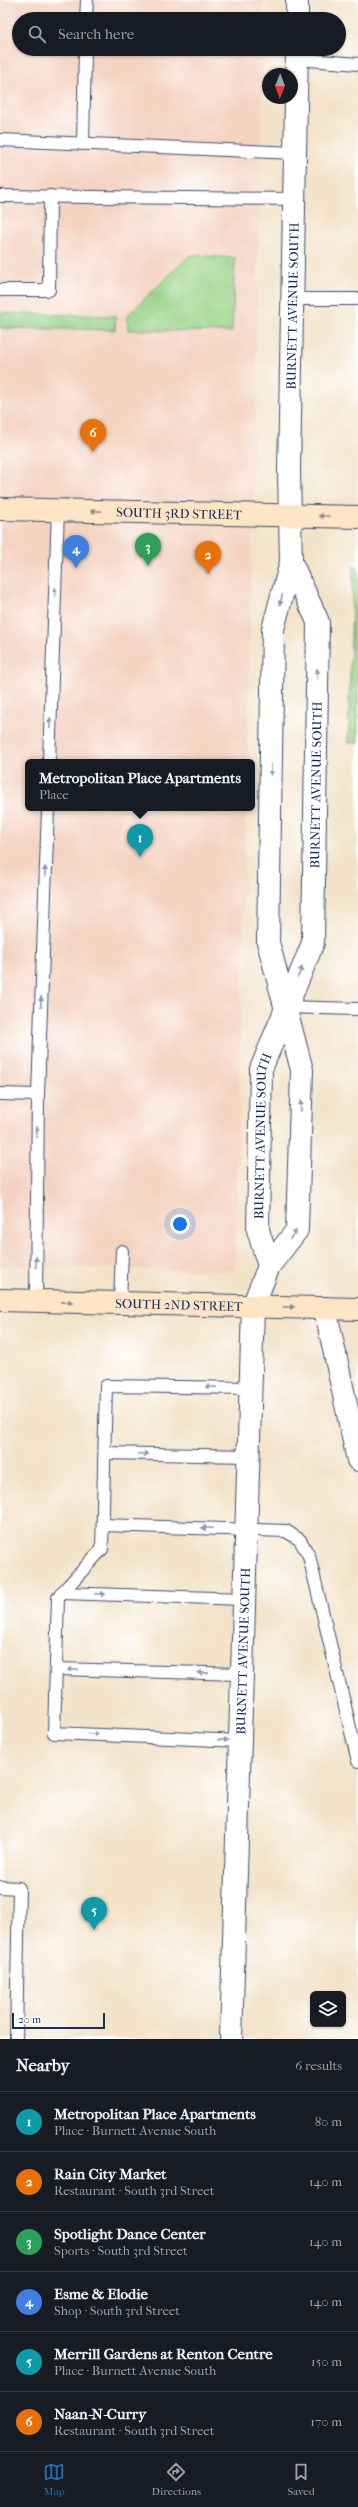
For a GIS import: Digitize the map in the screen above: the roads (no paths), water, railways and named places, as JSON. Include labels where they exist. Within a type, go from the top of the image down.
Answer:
[{"type":"main road","name":"SOUTH 3RD STREET","points":[[0,509],[289,515],[358,518]]},
{"type":"main road","name":"SOUTH 2ND STREET","points":[[0,1300],[358,1309]]},
{"type":"street","points":[[297,12],[298,0]]},
{"type":"street","name":"BURNETT AVENUE SOUTH","points":[[231,2039],[253,1306],[269,1266],[297,1230],[302,1070],[268,942],[273,629],[291,562],[289,515],[297,56]]},
{"type":"street","name":"BURNETT AVENUE SOUTH","points":[[269,1266],[258,1230],[262,1069],[285,1007],[313,943],[318,622],[291,562]]},
{"type":"street","points":[[325,1308],[352,1400],[358,1460]]},
{"type":"lane","points":[[86,12],[87,0]]},
{"type":"lane","points":[[83,144],[85,56]]},
{"type":"lane","points":[[309,56],[358,64]]},
{"type":"lane","points":[[0,140],[295,154]]},
{"type":"lane","points":[[0,196],[294,199]]},
{"type":"lane","points":[[0,290],[49,290],[50,196]]},
{"type":"lane","points":[[292,299],[358,299]]},
{"type":"lane","points":[[49,759],[58,510]]},
{"type":"lane","points":[[36,1301],[38,1095],[48,811]]},
{"type":"lane","points":[[285,1007],[358,1009]]},
{"type":"lane","points":[[0,1094],[38,1095]]},
{"type":"lane","points":[[120,1303],[122,1251]]},
{"type":"lane","points":[[240,1740],[54,1733],[58,1597],[102,1550],[106,1386],[250,1388]]},
{"type":"lane","points":[[104,1453],[248,1456]]},
{"type":"lane","points":[[103,1525],[286,1530],[305,1545],[358,1761]]},
{"type":"lane","points":[[61,1593],[244,1599]]},
{"type":"lane","points":[[56,1669],[242,1674]]},
{"type":"lane","points":[[0,1888],[19,1888],[16,2039]]},
{"type":"place","name":"Naan-N-Curry","points":[[93,452]]},
{"type":"place","name":"Spotlight Dance Center","points":[[148,566]]},
{"type":"place","name":"Esme & Elodie","points":[[76,568]]},
{"type":"place","name":"Rain City Market","points":[[208,574]]},
{"type":"place","name":"Metropolitan Place Apartments","points":[[140,857]]},
{"type":"place","name":"Merrill Gardens at Renton Centre","points":[[94,1930]]}]
